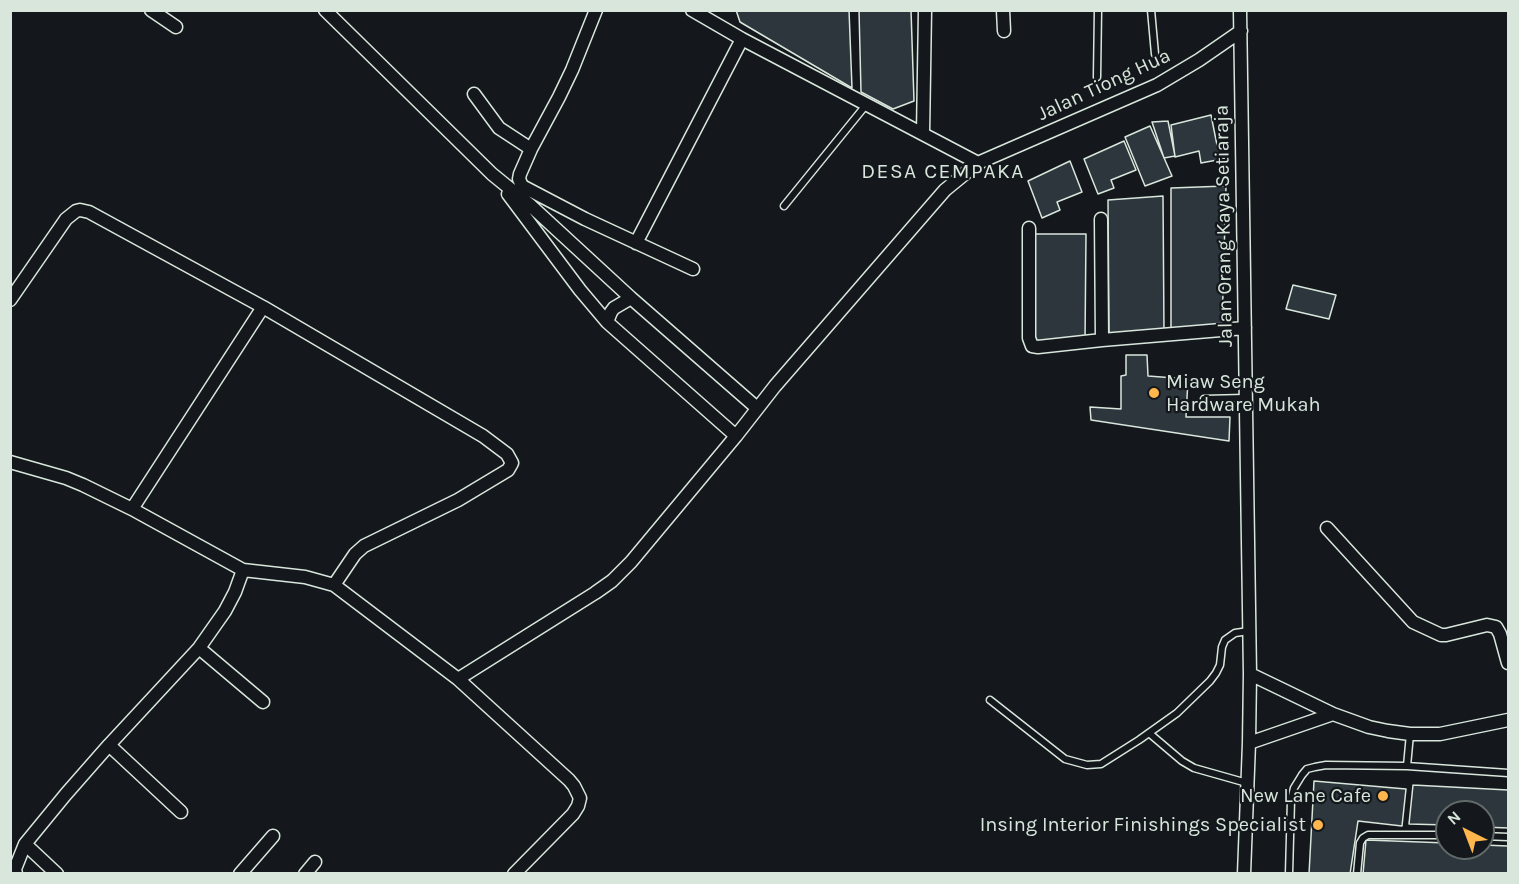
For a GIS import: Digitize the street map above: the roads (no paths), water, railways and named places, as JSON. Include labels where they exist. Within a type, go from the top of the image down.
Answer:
[{"type":"street","points":[[151,10],[176,27]]},
{"type":"street","points":[[325,10],[492,174],[530,205],[631,298],[757,408]]},
{"type":"street","points":[[596,10],[572,70],[531,148],[519,179],[522,186],[585,219],[693,269]]},
{"type":"street","points":[[692,10],[742,39],[978,163]]},
{"type":"street","points":[[923,134],[925,10]]},
{"type":"street","points":[[1003,10],[1004,31]]},
{"type":"street","name":"Jalan Orang Kaya Setiaraja","points":[[1240,10],[1250,674],[1244,873]]},
{"type":"street","name":"Jalan Tiong Hua","points":[[458,679],[577,605],[612,581],[631,562],[798,359],[945,190],[978,163],[1157,85],[1199,60],[1240,31]]},
{"type":"street","points":[[636,243],[742,39]]},
{"type":"street","points":[[474,94],[499,128],[531,148]]},
{"type":"street","points":[[492,174],[580,290],[607,321],[736,436]]},
{"type":"street","points":[[10,300],[66,219],[80,210],[97,216],[263,307],[492,441],[507,454],[512,464],[508,470],[475,491],[364,546],[355,554],[334,585]]},
{"type":"street","points":[[1101,219],[1102,340]]},
{"type":"street","points":[[1029,228],[1029,344],[1032,346],[1245,328]]},
{"type":"street","points":[[607,321],[614,308],[631,298]]},
{"type":"street","points":[[132,508],[263,307]]},
{"type":"street","points":[[10,462],[66,478],[132,508],[243,570],[305,577],[334,585],[458,679],[569,780],[580,798],[573,814],[514,873]]},
{"type":"street","points":[[1327,528],[1413,622],[1441,635],[1492,625],[1500,634],[1509,663]]},
{"type":"street","points":[[14,870],[25,844],[66,794],[199,648],[225,611],[243,570]]},
{"type":"street","points":[[199,648],[263,702]]},
{"type":"street","points":[[1250,674],[1333,714],[1369,727],[1410,734],[1440,734],[1509,720]]},
{"type":"street","points":[[1249,743],[1333,714]]},
{"type":"street","points":[[109,745],[181,812]]},
{"type":"street","points":[[240,873],[273,836]]},
{"type":"street","points":[[25,844],[57,873]]},
{"type":"street","points":[[305,873],[315,862]]},
{"type":"lane","points":[[1097,77],[1098,10]]},
{"type":"lane","points":[[1151,10],[1155,54]]},
{"type":"lane","points":[[784,206],[866,104]]},
{"type":"lane","points":[[1204,399],[1245,398]]},
{"type":"lane","points":[[990,699],[1065,759],[1087,765],[1101,764],[1178,713],[1216,673],[1225,640],[1235,633],[1249,632]]},
{"type":"lane","points":[[1149,733],[1182,761],[1194,768],[1247,783]]},
{"type":"lane","points":[[1407,766],[1410,734]]},
{"type":"lane","points":[[1289,873],[1291,800],[1294,788],[1307,769],[1326,765],[1407,766],[1509,773]]},
{"type":"lane","points":[[1357,873],[1360,843],[1368,835],[1435,836]]},
{"type":"place","name":"Miaw Seng Hardware Mukah","points":[[1154,393]]},
{"type":"place","name":"New Lane Cafe","points":[[1383,796]]},
{"type":"place","name":"Insing Interior Finishings Specialist","points":[[1318,825]]},
{"type":"district","name":"DESA CEMPAKA","points":[[943,172]]}]
